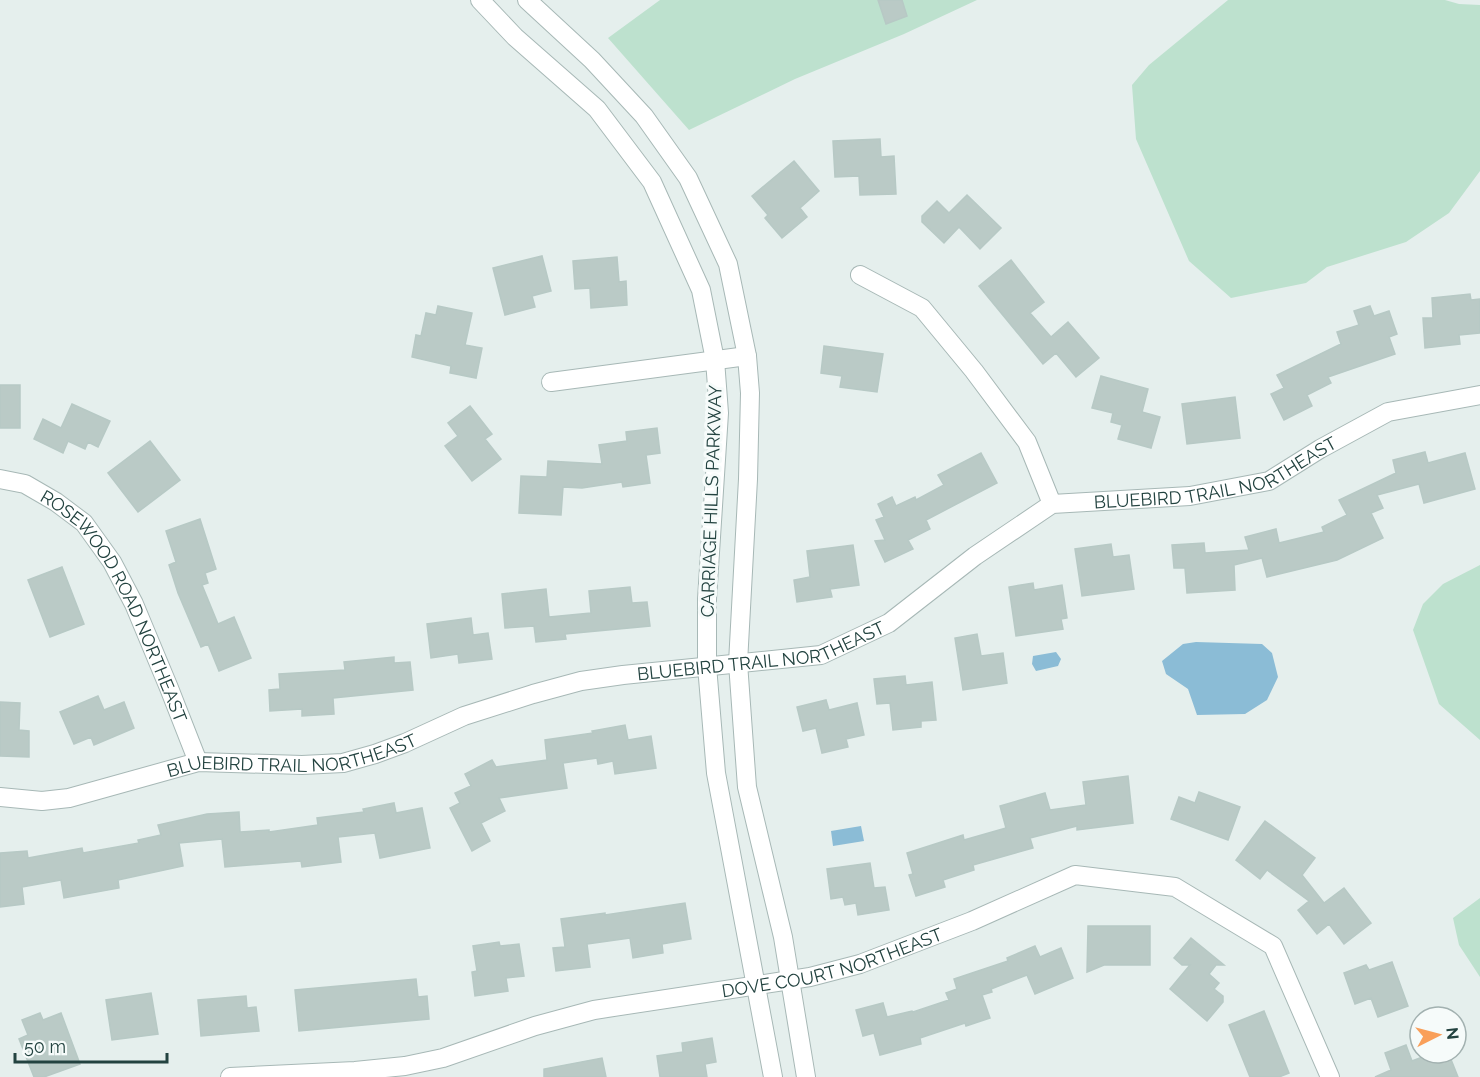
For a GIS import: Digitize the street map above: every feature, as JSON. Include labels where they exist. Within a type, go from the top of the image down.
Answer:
[{"type":"street","name":"CARRIAGE HILLS PARKWAY","points":[[480,0],[514,37],[597,109],[652,182],[701,290],[715,360],[718,413],[707,599],[707,666],[716,773],[772,1077]]},
{"type":"street","name":"CARRIAGE HILLS PARKWAY","points":[[527,0],[592,60],[644,116],[688,178],[728,264],[747,356],[750,393],[748,479],[738,663],[747,787],[783,937],[806,1077]]},
{"type":"street","points":[[860,275],[922,308],[974,371],[1027,442],[1052,504]]},
{"type":"street","points":[[552,382],[747,356]]},
{"type":"street","name":"BLUEBIRD TRAIL NORTHEAST","points":[[0,797],[42,801],[69,798],[198,762],[302,765],[342,763],[375,754],[464,716],[533,693],[581,681],[821,655],[889,623],[975,556],[1052,504],[1190,496],[1269,480],[1388,412],[1480,395]]},
{"type":"street","name":"ROSEWOOD ROAD NORTHEAST","points":[[0,479],[25,484],[56,502],[84,523],[112,562],[134,604],[170,688],[198,762]]},
{"type":"street","name":"DOVE COURT NORTHEAST","points":[[230,1077],[355,1071],[405,1066],[443,1058],[535,1026],[594,1010],[756,983],[789,980],[860,964],[972,921],[1075,875],[1175,887],[1273,945],[1330,1077]]},
{"type":"green space","points":[[660,0],[977,0],[904,34],[795,79],[689,130],[608,38]]},
{"type":"green space","points":[[1228,0],[1445,0],[1459,4],[1480,5],[1480,171],[1449,213],[1406,242],[1327,267],[1306,283],[1231,298],[1189,261],[1136,139],[1132,85],[1149,65]]},
{"type":"green space","points":[[1480,565],[1480,740],[1439,704],[1413,630],[1423,604],[1443,584]]},
{"type":"green space","points":[[1480,898],[1480,977],[1459,945],[1453,918]]},
{"type":"water","points":[[1196,642],[1262,644],[1272,653],[1278,677],[1267,700],[1245,714],[1197,715],[1188,689],[1166,674],[1162,661],[1183,644]]},
{"type":"water","points":[[1056,652],[1061,659],[1058,666],[1036,671],[1032,664],[1033,656]]},
{"type":"water","points":[[861,826],[864,841],[833,846],[831,831]]},
{"type":"building","points":[[878,0],[902,0],[907,16],[886,24]]},
{"type":"building","points":[[880,139],[881,157],[894,156],[896,194],[860,195],[859,176],[835,177],[833,141]]},
{"type":"building","points":[[794,161],[819,191],[800,208],[807,217],[782,238],[765,218],[768,215],[752,196]]},
{"type":"building","points":[[967,195],[1001,228],[980,249],[959,227],[944,243],[922,222],[922,216],[937,201],[949,213]]},
{"type":"building","points":[[542,256],[551,291],[532,296],[535,307],[505,315],[493,268]]},
{"type":"building","points":[[617,257],[619,282],[626,281],[627,305],[591,308],[590,288],[575,289],[573,261]]},
{"type":"building","points":[[1011,260],[1044,302],[1030,313],[1051,337],[1068,322],[1099,358],[1076,377],[1056,353],[1043,364],[979,286]]},
{"type":"building","points":[[1470,294],[1471,300],[1480,299],[1480,333],[1459,335],[1460,344],[1425,348],[1423,318],[1433,318],[1432,298]]},
{"type":"building","points":[[438,306],[472,313],[465,345],[482,348],[476,378],[450,373],[451,366],[412,357],[416,335],[421,336],[426,313],[436,315]]},
{"type":"building","points":[[1370,306],[1374,316],[1389,311],[1397,334],[1389,337],[1395,354],[1328,377],[1331,383],[1307,395],[1312,406],[1284,420],[1271,394],[1284,388],[1277,375],[1341,344],[1337,332],[1359,325],[1354,311]]},
{"type":"building","points":[[824,346],[883,354],[877,392],[840,387],[842,376],[821,373]]},
{"type":"building","points":[[1101,376],[1148,389],[1142,412],[1160,417],[1151,448],[1118,439],[1122,425],[1111,422],[1113,413],[1092,408]]},
{"type":"building","points":[[0,385],[20,385],[20,428],[0,428]]},
{"type":"building","points":[[1235,397],[1240,438],[1187,444],[1182,404]]},
{"type":"building","points":[[72,404],[110,421],[98,447],[88,442],[85,449],[68,441],[63,453],[34,439],[43,419],[61,428]]},
{"type":"building","points":[[470,406],[492,434],[485,439],[501,459],[472,481],[445,446],[458,436],[448,423]]},
{"type":"building","points":[[657,428],[660,453],[646,455],[650,483],[623,487],[622,482],[582,488],[563,487],[561,515],[519,513],[521,476],[547,477],[548,461],[602,464],[599,445],[627,441],[626,432]]},
{"type":"building","points":[[150,441],[180,480],[138,512],[108,473]]},
{"type":"building","points":[[1425,452],[1428,463],[1465,453],[1475,489],[1424,503],[1419,484],[1377,495],[1383,508],[1371,513],[1383,538],[1337,560],[1267,577],[1262,558],[1234,565],[1235,590],[1187,593],[1185,568],[1174,568],[1172,545],[1204,543],[1205,553],[1249,550],[1245,537],[1276,529],[1279,543],[1324,532],[1322,527],[1347,515],[1339,500],[1396,473],[1393,460]]},
{"type":"building","points":[[981,453],[997,483],[926,520],[930,529],[908,540],[913,549],[885,562],[875,541],[885,540],[876,520],[884,517],[878,504],[892,497],[896,506],[915,497],[916,500],[944,485],[938,475]]},
{"type":"building","points":[[200,519],[216,569],[205,573],[208,583],[202,585],[218,624],[234,617],[251,658],[219,671],[208,644],[201,647],[169,565],[176,562],[166,531]]},
{"type":"building","points":[[1111,544],[1113,557],[1129,555],[1134,589],[1082,596],[1075,549]]},
{"type":"building","points":[[853,545],[859,585],[830,589],[832,597],[797,602],[794,580],[810,577],[807,551]]},
{"type":"building","points":[[62,567],[84,624],[50,637],[28,580]]},
{"type":"building","points":[[1033,583],[1034,590],[1062,585],[1067,618],[1061,619],[1063,629],[1016,636],[1009,587]]},
{"type":"building","points":[[630,587],[632,603],[647,602],[650,626],[565,634],[566,639],[536,642],[534,626],[505,628],[502,594],[546,589],[549,617],[591,613],[589,591]]},
{"type":"building","points":[[471,618],[473,635],[488,633],[492,659],[459,663],[458,654],[431,658],[427,624]]},
{"type":"building","points":[[977,634],[981,656],[1003,653],[1007,683],[963,690],[955,638]]},
{"type":"building","points":[[394,657],[394,663],[410,662],[413,690],[333,698],[334,714],[302,716],[302,709],[270,711],[269,690],[280,689],[279,674],[345,670],[344,662]]},
{"type":"building","points":[[905,676],[906,685],[932,682],[936,720],[921,721],[921,727],[893,730],[890,703],[877,704],[874,679]]},
{"type":"building","points":[[98,696],[104,710],[124,702],[134,728],[94,745],[91,737],[74,744],[60,712]]},
{"type":"building","points":[[826,700],[829,710],[857,703],[864,735],[846,739],[848,747],[822,753],[816,728],[803,731],[797,707]]},
{"type":"building","points":[[0,702],[20,703],[19,730],[29,731],[29,757],[0,756]]},
{"type":"building","points":[[625,725],[628,740],[651,736],[656,768],[615,774],[613,761],[598,764],[597,758],[563,763],[567,788],[499,798],[505,811],[481,823],[490,841],[472,851],[450,808],[460,803],[455,793],[471,786],[465,774],[492,760],[496,767],[547,760],[545,740],[593,733],[592,731]]},
{"type":"building","points":[[1128,776],[1133,823],[1077,830],[1077,826],[1030,838],[1033,848],[973,865],[974,870],[943,880],[945,887],[916,896],[909,875],[913,874],[907,853],[963,835],[964,840],[1006,828],[1000,806],[1045,793],[1050,810],[1086,805],[1083,782]]},
{"type":"building","points":[[1199,792],[1240,807],[1228,840],[1171,819],[1179,797],[1195,803]]},
{"type":"building","points":[[394,803],[396,813],[422,808],[430,848],[380,858],[375,833],[338,837],[341,862],[302,867],[301,861],[225,867],[222,839],[179,843],[183,866],[118,880],[119,888],[64,898],[61,880],[22,887],[24,904],[0,907],[0,853],[27,851],[28,858],[82,848],[83,853],[139,843],[138,840],[161,835],[158,825],[207,814],[239,812],[240,832],[269,830],[269,832],[318,825],[317,818],[364,812],[363,809]]},
{"type":"building","points":[[1265,821],[1315,858],[1302,875],[1324,903],[1344,888],[1371,923],[1344,944],[1329,924],[1317,934],[1298,910],[1309,901],[1267,870],[1260,879],[1236,860]]},
{"type":"building","points":[[870,863],[874,888],[885,887],[889,910],[858,915],[856,903],[845,905],[843,897],[831,899],[827,869]]},
{"type":"building","points":[[685,903],[691,939],[662,944],[663,953],[633,958],[630,938],[587,944],[590,967],[556,971],[553,948],[565,947],[561,919]]},
{"type":"building","points":[[1088,926],[1150,926],[1150,965],[1104,965],[1087,972]]},
{"type":"building","points":[[1191,938],[1224,965],[1216,965],[1209,974],[1219,983],[1214,989],[1223,996],[1223,1002],[1207,1021],[1170,989],[1190,965],[1182,965],[1174,958]]},
{"type":"building","points":[[499,942],[500,946],[519,944],[524,976],[506,978],[508,991],[475,996],[472,972],[477,971],[473,946]]},
{"type":"building","points":[[1035,946],[1040,957],[1061,948],[1073,978],[1035,994],[1027,975],[991,989],[992,992],[982,995],[990,1018],[966,1026],[965,1023],[920,1038],[921,1044],[880,1055],[874,1033],[863,1036],[856,1010],[883,1003],[887,1017],[913,1012],[949,1000],[946,993],[957,989],[954,979],[1008,961],[1007,958]]},
{"type":"building","points":[[1392,962],[1408,1006],[1378,1017],[1371,998],[1355,1004],[1344,973],[1366,965],[1369,970]]},
{"type":"building","points":[[416,979],[418,997],[427,996],[429,1019],[299,1031],[295,990]]},
{"type":"building","points":[[151,993],[158,1034],[112,1040],[106,1000]]},
{"type":"building","points":[[246,996],[247,1008],[256,1007],[259,1031],[201,1036],[198,1000]]},
{"type":"building","points":[[1264,1011],[1289,1073],[1279,1077],[1250,1077],[1229,1025]]},
{"type":"building","points":[[40,1013],[43,1020],[61,1013],[80,1064],[44,1077],[34,1077],[19,1039],[28,1035],[22,1020]]},
{"type":"building","points":[[712,1038],[716,1062],[705,1064],[707,1077],[660,1077],[657,1056],[683,1052],[682,1043]]},
{"type":"building","points":[[1406,1045],[1408,1065],[1453,1065],[1458,1077],[1375,1077],[1391,1070],[1385,1053]]},
{"type":"building","points":[[602,1058],[606,1077],[544,1077],[544,1069]]}]
